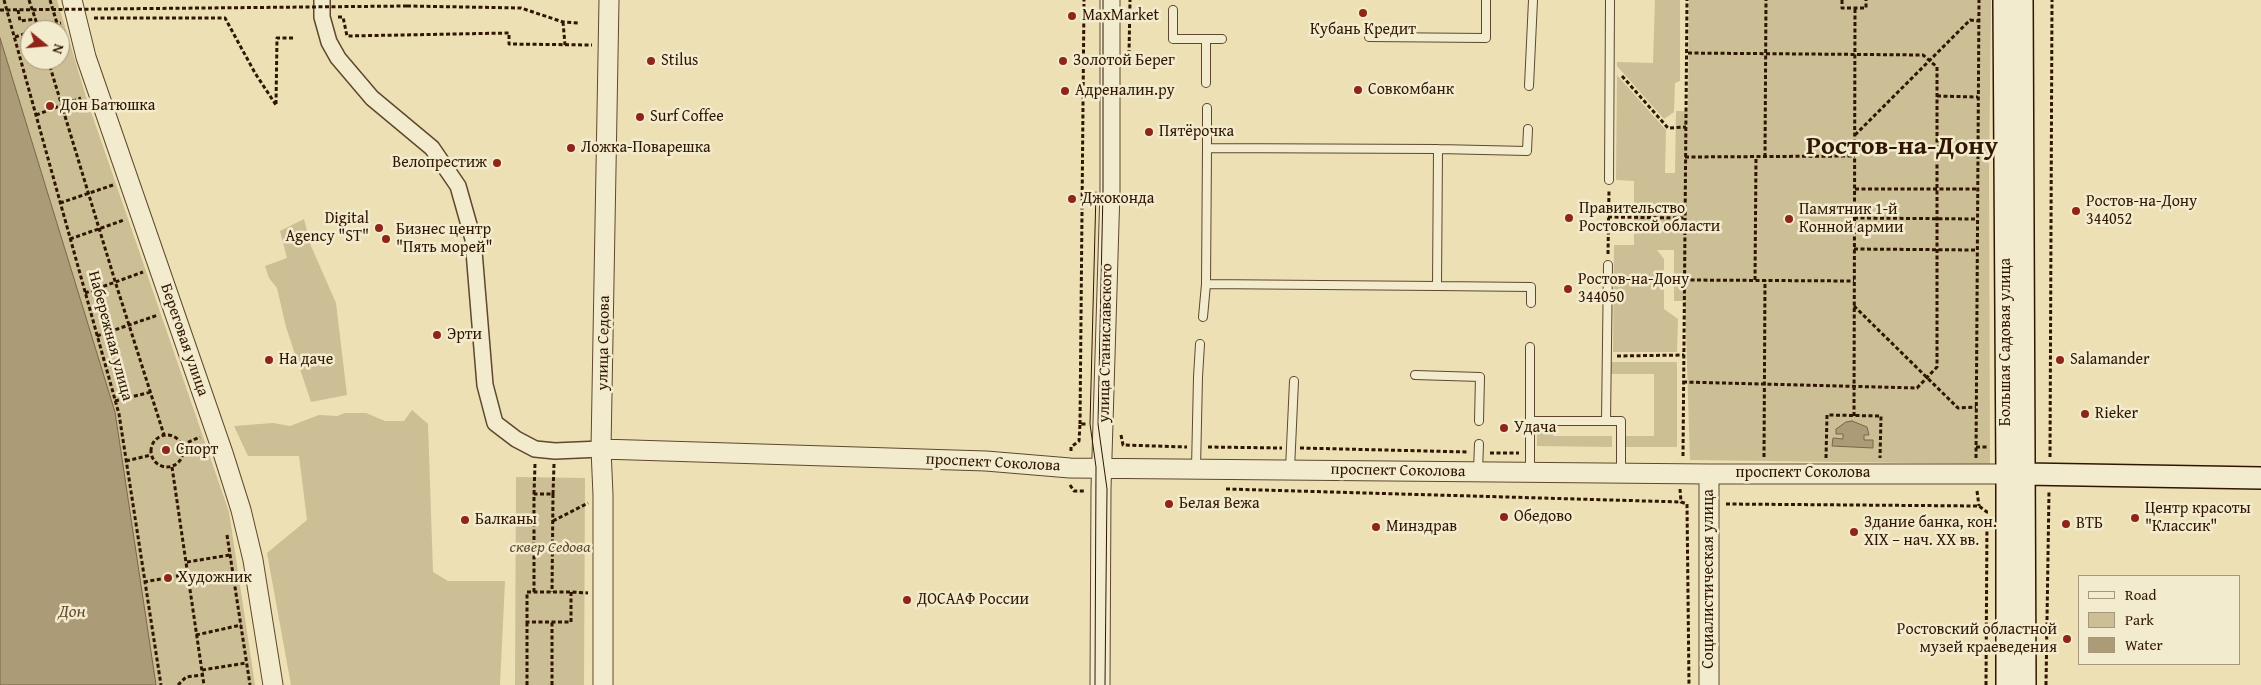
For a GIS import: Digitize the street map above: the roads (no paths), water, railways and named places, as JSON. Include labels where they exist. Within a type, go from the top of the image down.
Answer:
[{"type":"main road","name":"Большая Садовая улица","points":[[2004,0],[2016,474],[2025,685]]},
{"type":"main road","name":"Большая Садовая улица","points":[[2006,685],[1997,512],[2016,474],[2022,0]]},
{"type":"main road","name":"проспект Соколова","points":[[2016,474],[2261,478]]},
{"type":"street","name":"Береговая улица","points":[[72,0],[86,58],[241,510],[253,560],[273,685]]},
{"type":"street","name":"проспект Соколова","points":[[322,0],[322,17],[329,42],[338,58],[372,98],[432,148],[458,186],[473,240],[485,386],[495,423],[516,439],[535,449],[917,459],[1070,468],[1621,473],[1681,462],[1709,474],[2016,474]]},
{"type":"street","points":[[599,0],[606,12],[608,45]]},
{"type":"street","name":"улица Седова","points":[[603,685],[603,495],[601,450],[609,0]]},
{"type":"street","name":"улица Станиславского","points":[[1100,685],[1101,489],[1110,190],[1110,0]]},
{"type":"street","name":"Социалистическая улица","points":[[1709,474],[1709,685]]},
{"type":"lane","points":[[1369,37],[1486,38],[1486,0]]},
{"type":"lane","points":[[1529,86],[1532,0]]},
{"type":"lane","points":[[1609,180],[1610,0]]},
{"type":"lane","points":[[1173,10],[1173,39],[1222,39]]},
{"type":"lane","points":[[1206,39],[1206,83]]},
{"type":"lane","points":[[1203,317],[1206,284],[1207,108]]},
{"type":"lane","points":[[1207,148],[1527,151],[1528,129]]},
{"type":"lane","points":[[1437,286],[1438,149]]},
{"type":"lane","points":[[1606,421],[1608,265]]},
{"type":"lane","points":[[1206,284],[1531,287],[1531,303]]},
{"type":"lane","points":[[1196,468],[1200,344]]},
{"type":"lane","points":[[1530,347],[1530,472]]},
{"type":"lane","points":[[1415,375],[1480,377],[1479,421]]},
{"type":"lane","points":[[1290,469],[1294,381]]},
{"type":"lane","points":[[1530,421],[1621,421],[1621,473]]},
{"type":"lane","points":[[1478,448],[1478,471]]},
{"type":"water","name":"Дон","points":[[0,38],[115,412],[156,685],[0,685]]},
{"type":"water","points":[[1852,421],[1867,427],[1869,435],[1864,435],[1864,440],[1873,440],[1873,448],[1832,446],[1833,438],[1843,439],[1843,434],[1836,434],[1836,429],[1846,422]]},
{"type":"tram line","points":[[1103,0],[1103,190],[1098,424],[1107,489],[1105,685]]},
{"type":"tram line","points":[[1095,685],[1096,467],[1090,424],[1096,192]]},
{"type":"place","name":"Кубань Кредит","points":[[1363,13]]},
{"type":"place","name":"MaxMarket","points":[[1072,16]]},
{"type":"place","name":"Stilus","points":[[651,61]]},
{"type":"place","name":"Золотой Берег","points":[[1063,61]]},
{"type":"place","name":"Совкомбанк","points":[[1358,90]]},
{"type":"place","name":"Адреналин.ру","points":[[1065,91]]},
{"type":"place","name":"Дон Батюшка","points":[[50,106]]},
{"type":"place","name":"Surf Coffee","points":[[640,117]]},
{"type":"place","name":"Пятёрочка","points":[[1149,132]]},
{"type":"place","name":"Ложка-Поварешка","points":[[571,148]]},
{"type":"place","name":"Велопрестиж","points":[[497,163]]},
{"type":"place","name":"Джоконда","points":[[1072,199]]},
{"type":"place","name":"Ростов-на-Дону 344052","points":[[2076,211]]},
{"type":"place","name":"Правительство Ростовской области","points":[[1569,218]]},
{"type":"place","name":"Памятник 1-й Конной армии","points":[[1789,219]]},
{"type":"place","name":"Digital Agency \"ST\"","points":[[379,228]]},
{"type":"place","name":"Бизнес центр \"Пять морей\"","points":[[386,239]]},
{"type":"place","name":"Ростов-на-Дону 344050","points":[[1568,289]]},
{"type":"place","name":"Эрти","points":[[437,335]]},
{"type":"place","name":"На даче","points":[[269,360]]},
{"type":"place","name":"Salamander","points":[[2060,360]]},
{"type":"place","name":"Rieker","points":[[2085,414]]},
{"type":"place","name":"Удача","points":[[1504,428]]},
{"type":"place","name":"Спорт","points":[[166,450]]},
{"type":"place","name":"Белая Вежа","points":[[1169,504]]},
{"type":"place","name":"Обедово","points":[[1504,517]]},
{"type":"place","name":"Центр красоты \"Классик\"","points":[[2135,518]]},
{"type":"place","name":"Балканы","points":[[465,520]]},
{"type":"place","name":"ВТБ","points":[[2066,524]]},
{"type":"place","name":"Минздрав","points":[[1376,527]]},
{"type":"place","name":"Здание банка, кон. XIX – нач. XX вв.","points":[[1854,532]]},
{"type":"place","name":"Художник","points":[[168,578]]},
{"type":"place","name":"ДОСААФ России","points":[[907,600]]},
{"type":"place","name":"Ростовский областной музей краеведения","points":[[2067,639]]},
{"type":"district","name":"Ростов-на-Дону","points":[[1902,147]]},
{"type":"park label","name":"сквер Седова","points":[[550,548]]}]
